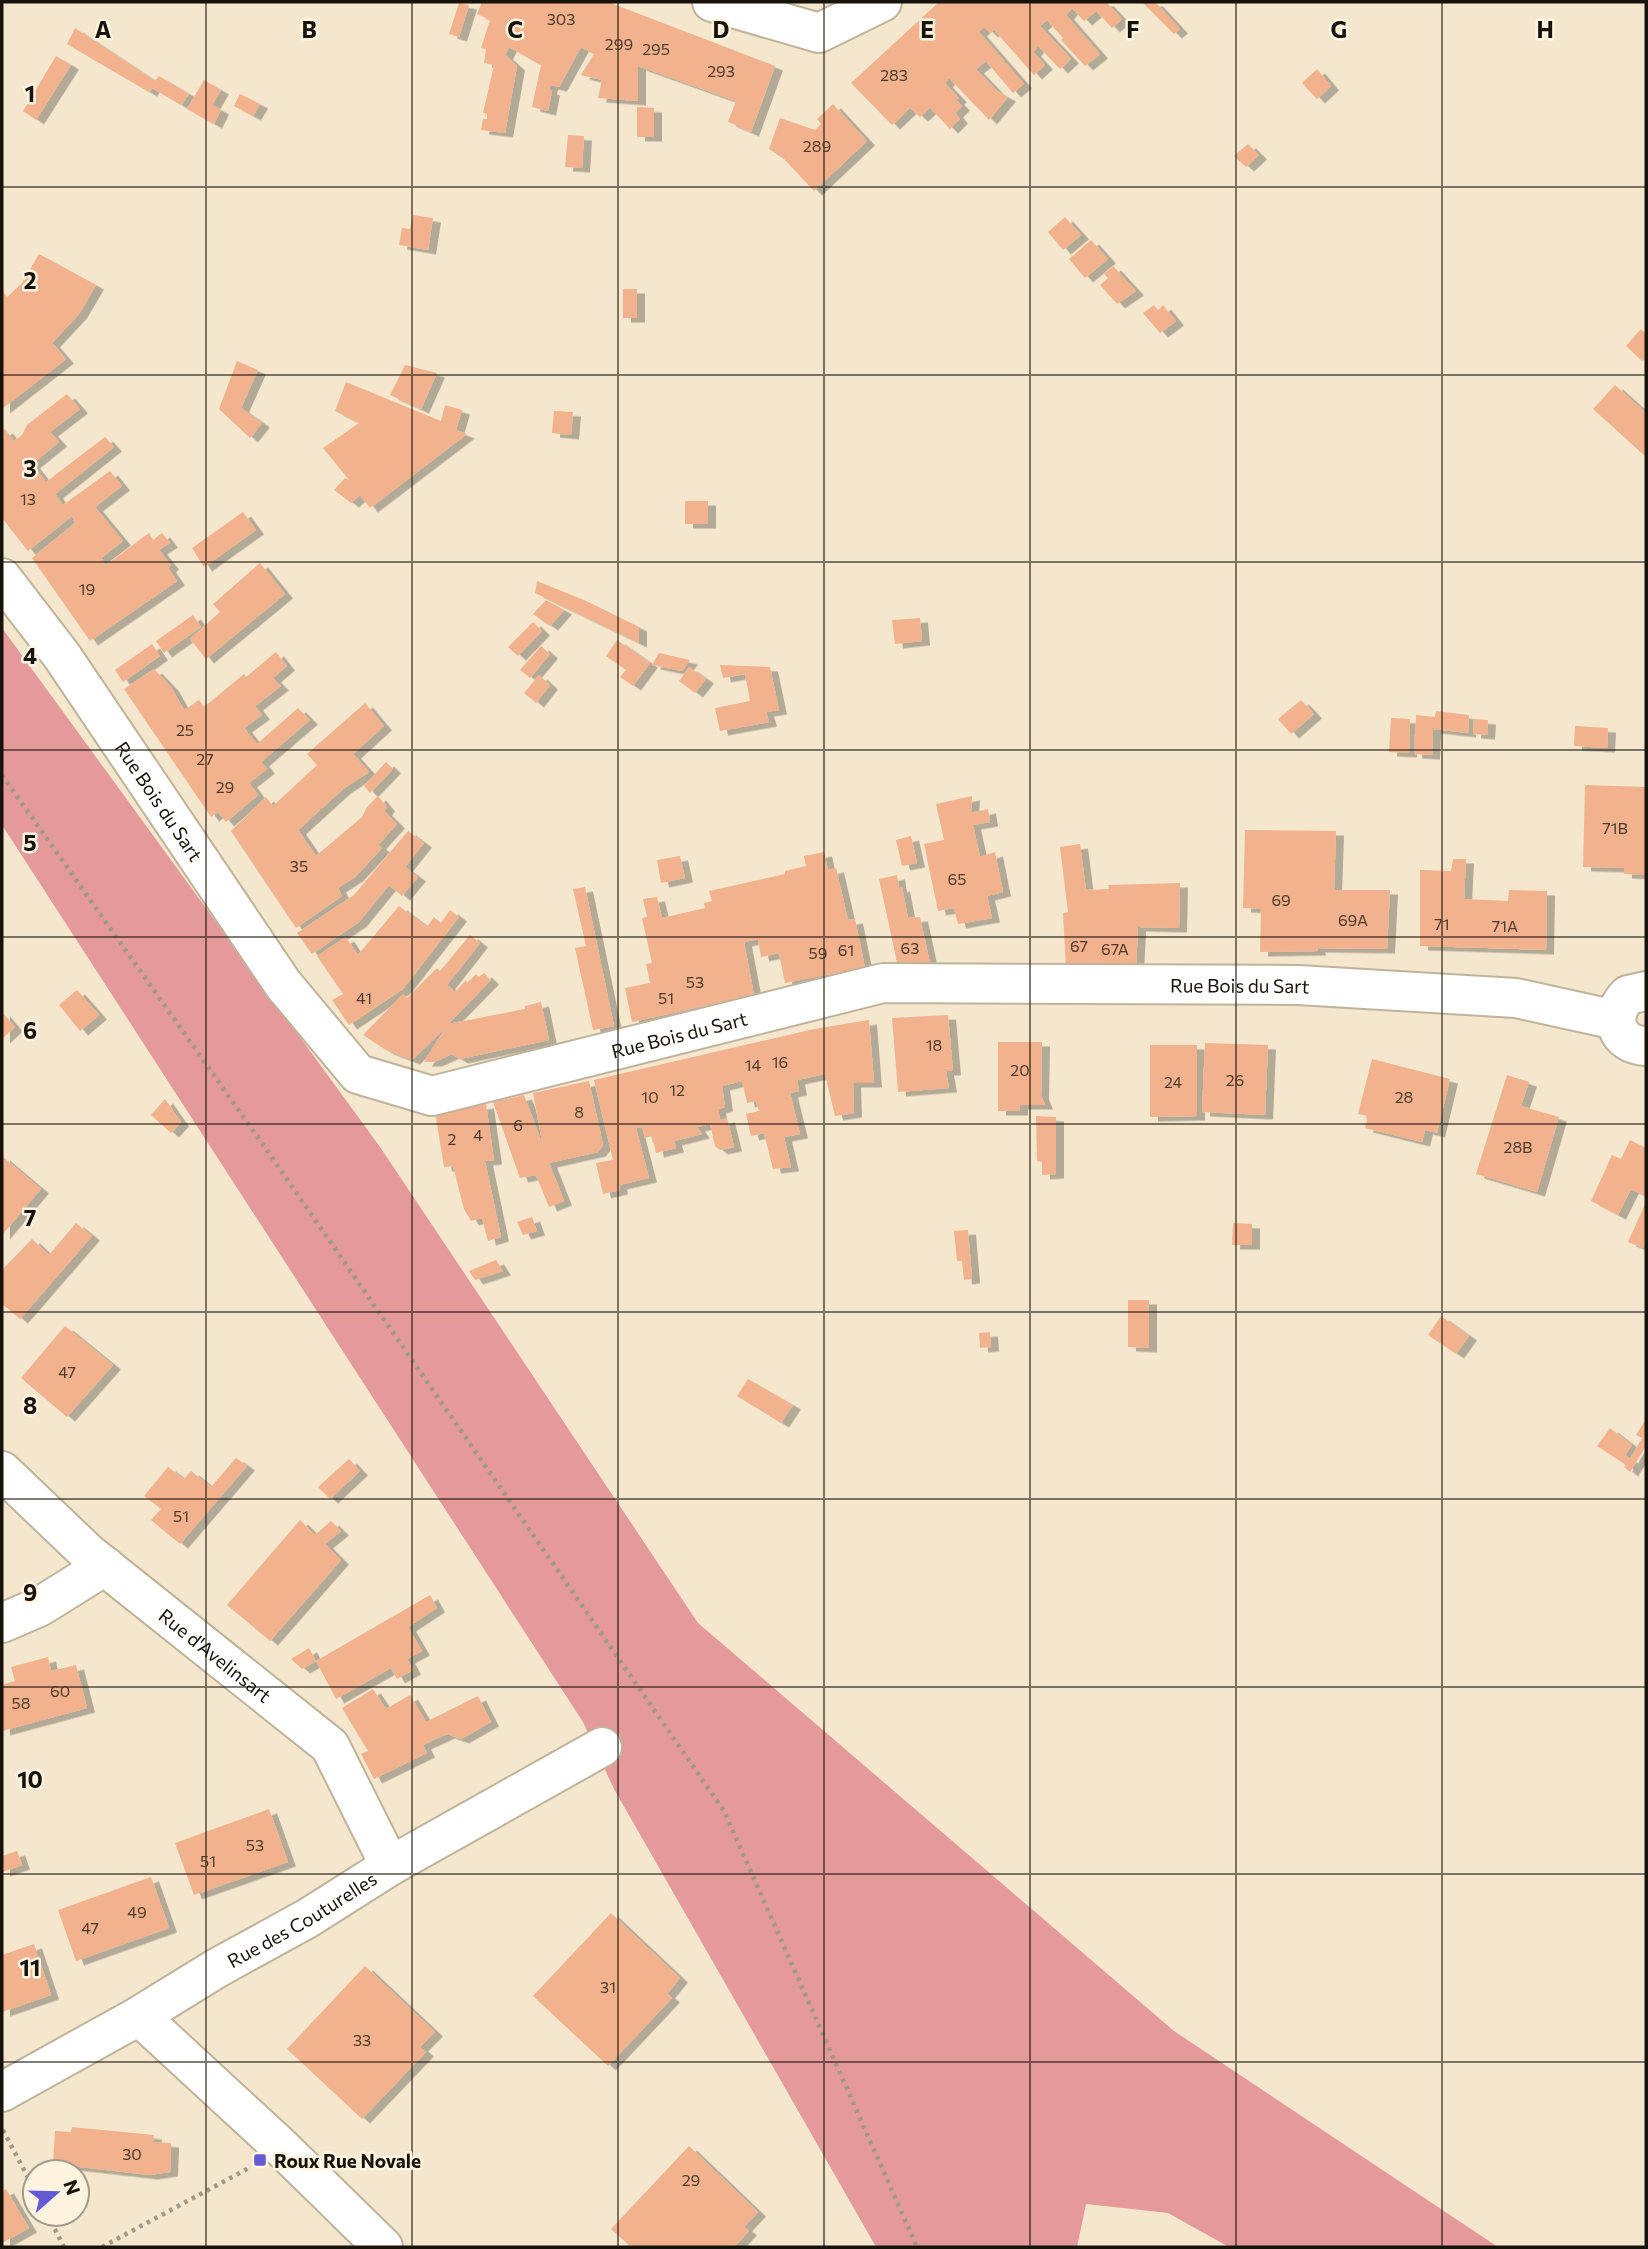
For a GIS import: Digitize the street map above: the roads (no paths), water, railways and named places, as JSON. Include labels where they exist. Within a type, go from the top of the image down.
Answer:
[{"type":"street","points":[[712,2],[819,33],[882,2]]},
{"type":"street","name":"Rue Bois du Sart","points":[[2,578],[62,656],[284,984],[358,1074],[432,1096],[883,983],[1298,985],[1516,998],[1616,1020]]},
{"type":"street","points":[[1646,991],[1628,995],[1617,1010],[1616,1020],[1627,1041],[1635,1045],[1646,1045]]},
{"type":"street","name":"Rue d'Avelinsart","points":[[2,1471],[106,1566],[330,1745],[390,1866]]},
{"type":"street","points":[[2,1623],[39,1606],[106,1566]]},
{"type":"street","name":"Rue des Couturelles","points":[[2,2092],[308,1918],[390,1866],[602,1747]]},
{"type":"street","points":[[139,2016],[282,2148],[383,2247]]},
{"type":"place","name":"Roux Rue Novale","points":[[260,2160]]}]
